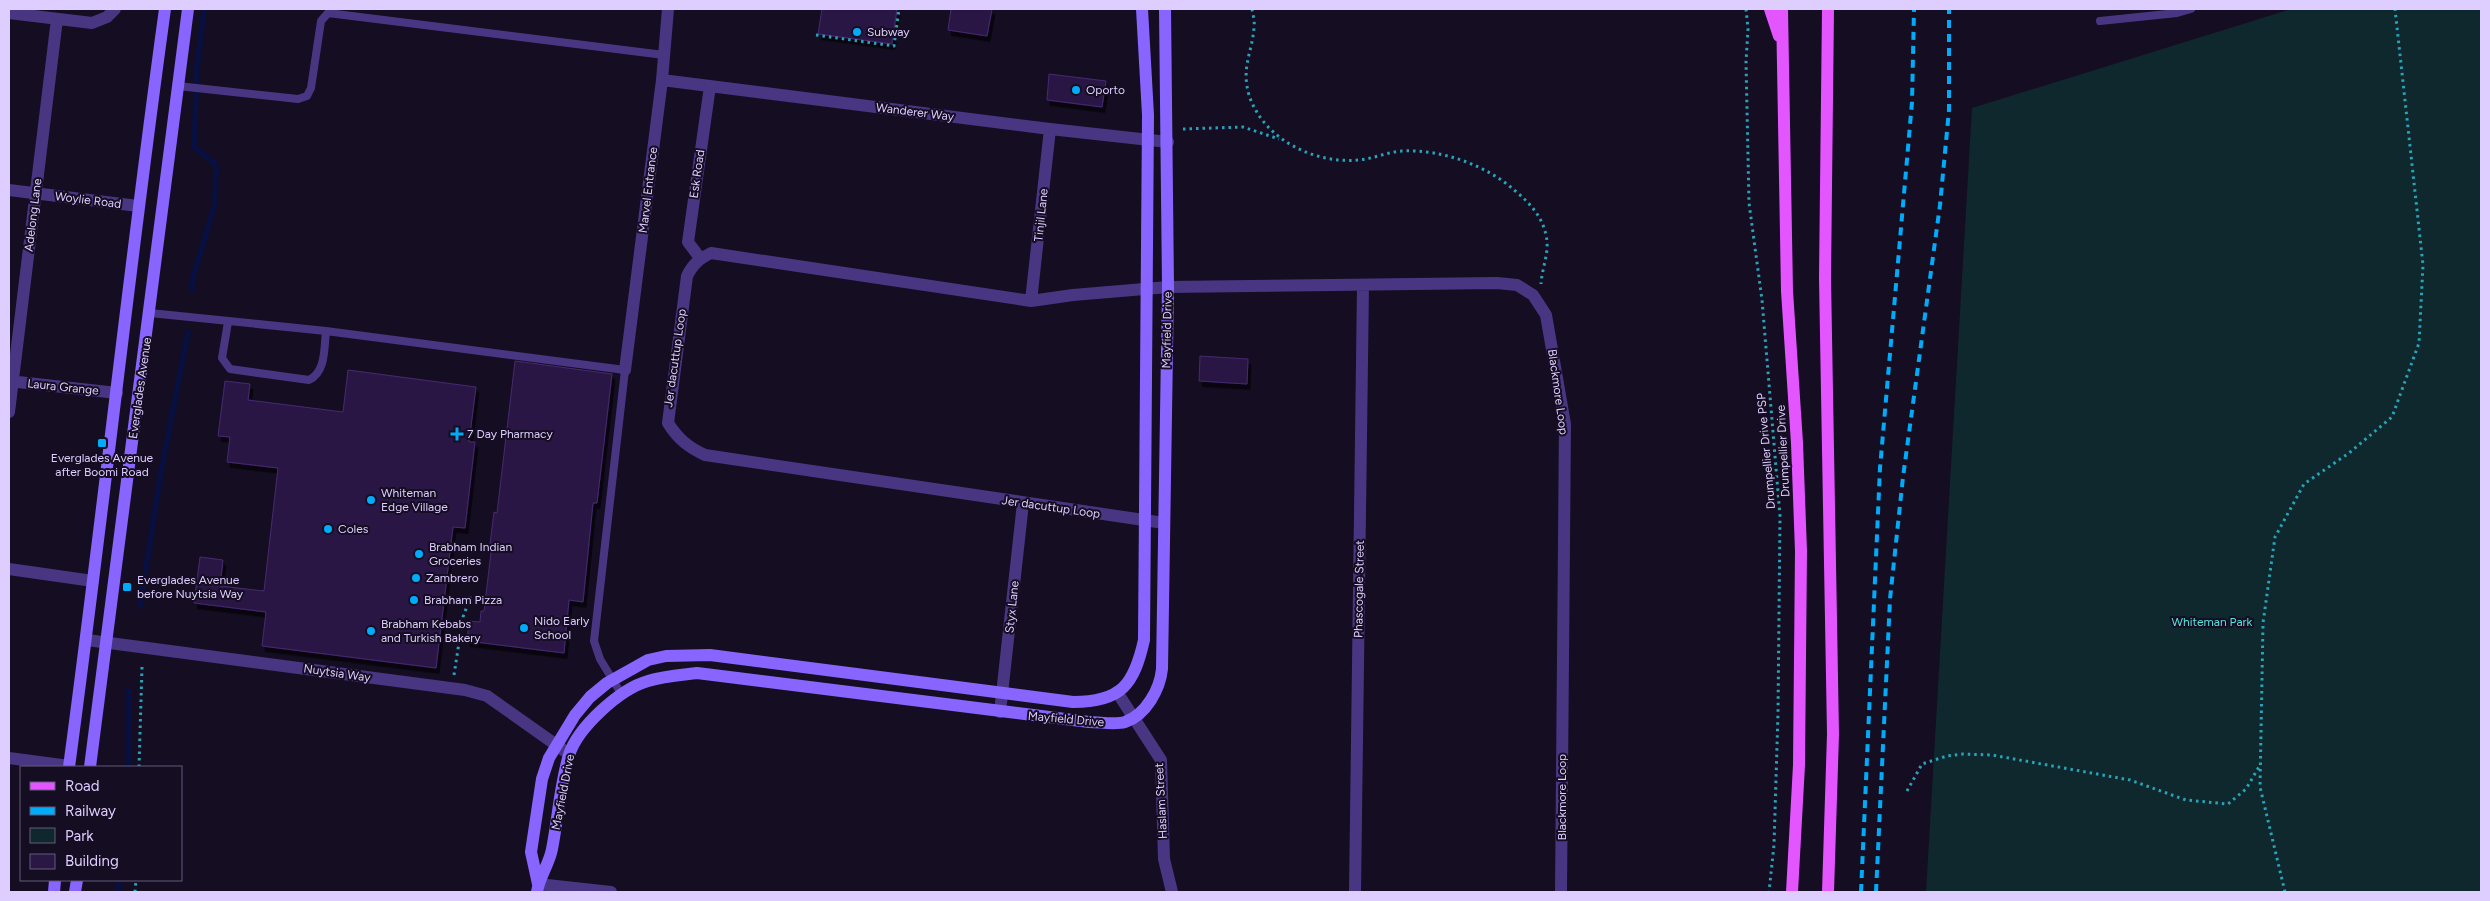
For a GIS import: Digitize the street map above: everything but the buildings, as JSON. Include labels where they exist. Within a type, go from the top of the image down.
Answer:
[{"type":"main road","points":[[1770,9],[1783,50]]},
{"type":"main road","name":"Drumpellier Drive","points":[[1782,9],[1787,291],[1797,443],[1801,551],[1799,765],[1792,892]]},
{"type":"main road","points":[[1828,9],[1825,278],[1832,734],[1828,892]]},
{"type":"street","points":[[9,13],[92,23],[107,17],[115,9]]},
{"type":"street","name":"Everglades Avenue","points":[[69,766],[87,640],[138,206],[164,9]]},
{"type":"street","name":"Everglades Avenue","points":[[90,766],[150,313],[183,87],[188,9]]},
{"type":"street","name":"Marvel Entrance","points":[[625,370],[662,80],[668,9]]},
{"type":"street","name":"Mayfield Drive","points":[[538,888],[531,852],[542,779],[556,745],[566,727],[590,697],[612,680],[648,660],[666,656],[710,656],[1073,702],[1100,700],[1116,692],[1129,682],[1138,666],[1144,640],[1148,139],[1142,9]]},
{"type":"street","name":"Mayfield Drive","points":[[538,888],[550,859],[569,754],[590,721],[622,695],[647,681],[697,673],[1000,712],[1097,722],[1126,722],[1149,702],[1161,677],[1168,287],[1168,142],[1165,9]]},
{"type":"street","name":"Adelong Lane","points":[[9,412],[11,381],[57,19]]},
{"type":"street","name":"Wanderer Way","points":[[662,80],[1168,142]]},
{"type":"street","name":"Esk Road","points":[[700,258],[688,242],[710,86]]},
{"type":"street","name":"Tinjil Lane","points":[[1031,301],[1050,129]]},
{"type":"street","name":"Woylie Road","points":[[9,190],[138,206]]},
{"type":"street","points":[[700,258],[711,254],[730,256],[1031,301],[1072,295],[1168,287]]},
{"type":"street","name":"Jer dacuttup Loop","points":[[700,258],[692,265],[687,276],[668,410],[668,423],[676,436],[689,448],[705,455],[1164,523]]},
{"type":"street","name":"Blackmore Loop","points":[[1168,287],[1497,283],[1518,285],[1533,295],[1546,315],[1566,424],[1562,892]]},
{"type":"street","name":"Phascogale Street","points":[[1355,892],[1363,285]]},
{"type":"street","name":"Laura Grange","points":[[11,381],[117,392]]},
{"type":"street","name":"Styx Lane","points":[[1000,712],[1023,503]]},
{"type":"street","points":[[9,569],[93,581]]},
{"type":"street","name":"Nuytsia Way","points":[[87,640],[452,688],[487,696],[569,754]]},
{"type":"street","name":"Haslam Street","points":[[1116,692],[1161,760],[1164,859],[1172,892]]},
{"type":"street","points":[[9,758],[62,766]]},
{"type":"street","points":[[538,888],[610,892]]},
{"type":"lane","points":[[2100,21],[2177,13],[2191,9]]},
{"type":"lane","points":[[183,87],[298,99],[307,96],[311,88],[321,21],[328,13],[664,55]]},
{"type":"lane","points":[[150,313],[326,331],[625,370],[594,640],[600,659],[622,695]]},
{"type":"lane","points":[[228,322],[222,358],[230,369],[309,380],[317,376],[320,370],[326,331]]},
{"type":"path","points":[[816,35],[894,46],[899,9]]},
{"type":"path","points":[[1252,9],[1254,28],[1246,74],[1250,96],[1271,132],[1285,141]]},
{"type":"path","name":"Drumpellier Drive PSP","points":[[1746,9],[1748,29],[1746,62],[1749,203],[1763,310],[1780,516],[1778,713],[1774,845],[1770,892]]},
{"type":"path","points":[[2285,892],[2260,787],[2263,623],[2275,537],[2304,484],[2349,453],[2392,418],[2419,343],[2423,266],[2395,9]]},
{"type":"path","points":[[1183,129],[1244,127],[1285,141],[1321,158],[1338,161],[1359,160],[1403,151],[1458,159],[1484,168],[1528,202],[1540,218],[1547,244],[1540,289]]},
{"type":"path","points":[[452,688],[463,618],[472,593]]},
{"type":"path","points":[[139,766],[142,667]]},
{"type":"path","points":[[1907,791],[1922,764],[1947,756],[1963,754],[1992,756],[2130,780],[2186,800],[2228,804],[2246,789],[2260,764]]},
{"type":"green space","name":"Whiteman Park","points":[[2291,9],[2481,9],[2481,892],[1926,892],[1972,108]]},
{"type":"waterway","points":[[192,290],[193,278],[215,203],[216,164],[194,147],[197,66],[204,9]]},
{"type":"waterway","points":[[140,606],[161,472],[188,332]]},
{"type":"waterway","points":[[129,691],[129,766]]},
{"type":"waterway","points":[[119,881],[119,892]]},
{"type":"railway","points":[[1861,892],[1880,468],[1912,102],[1914,9]]},
{"type":"railway","points":[[1876,892],[1890,599],[1903,477],[1940,205],[1949,110],[1949,9]]},
{"type":"place","name":"Subway","points":[[857,32]]},
{"type":"place","name":"Oporto","points":[[1076,90]]},
{"type":"place","name":"7 Day Pharmacy","points":[[457,434]]},
{"type":"place","name":"Everglades Avenue after Boomi Road","points":[[102,443]]},
{"type":"place","name":"Whiteman Edge Village","points":[[371,500]]},
{"type":"place","name":"Coles","points":[[328,529]]},
{"type":"place","name":"Brabham Indian Groceries","points":[[419,554]]},
{"type":"place","name":"Zambrero","points":[[416,578]]},
{"type":"place","name":"Everglades Avenue before Nuytsia Way","points":[[127,587]]},
{"type":"place","name":"Brabham Pizza","points":[[414,600]]},
{"type":"place","name":"Nido Early School","points":[[524,628]]},
{"type":"place","name":"Brabham Kebabs and Turkish Bakery","points":[[371,631]]}]
